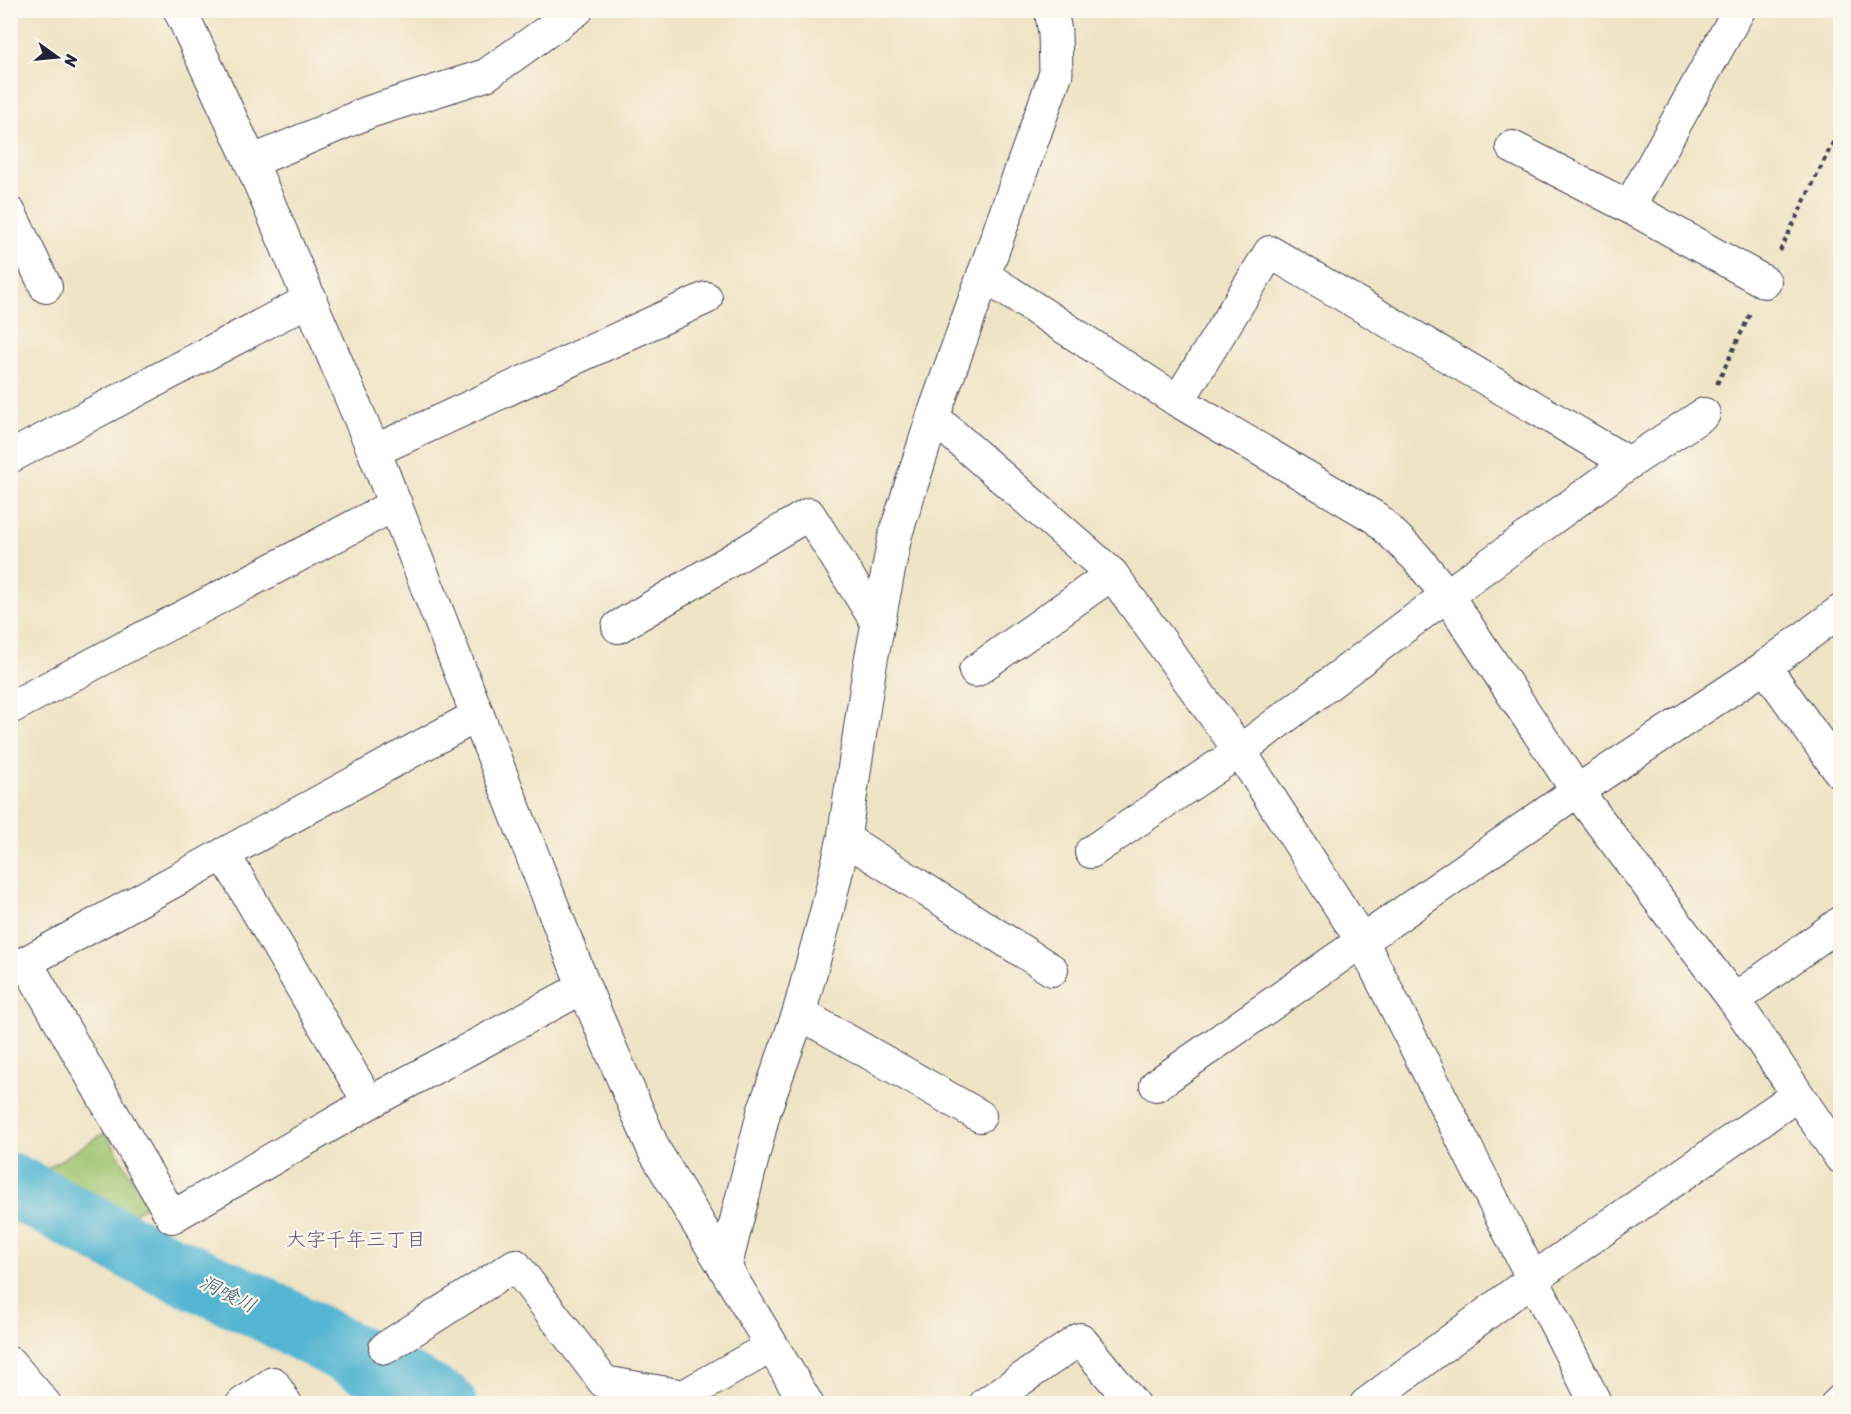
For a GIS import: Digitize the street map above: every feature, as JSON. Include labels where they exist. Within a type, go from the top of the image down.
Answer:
[{"type":"street","points":[[180,10],[251,162],[311,299],[396,504],[584,987],[654,1150],[807,1404]]},
{"type":"street","points":[[251,162],[369,112],[486,75],[577,10]]},
{"type":"street","points":[[725,1267],[765,1111],[799,1013],[844,838],[870,665],[895,536],[933,417],[1056,74],[1055,32],[1051,10]]},
{"type":"street","points":[[1629,207],[1739,10]]},
{"type":"street","points":[[1512,147],[1629,207],[1764,282]]},
{"type":"street","points":[[10,213],[46,287]]},
{"type":"street","points":[[1178,401],[1270,252],[1629,464]]},
{"type":"street","points":[[983,275],[1178,401],[1376,518],[1416,557],[1447,595],[1577,791],[1734,1000],[1840,1156]]},
{"type":"street","points":[[374,451],[706,298]]},
{"type":"street","points":[[10,457],[311,299]]},
{"type":"street","points":[[1091,852],[1240,751],[1447,595],[1629,464],[1704,414]]},
{"type":"street","points":[[933,417],[1112,574],[1240,751],[1362,941],[1596,1404]]},
{"type":"street","points":[[10,708],[396,504]]},
{"type":"street","points":[[618,627],[809,514],[878,624]]},
{"type":"street","points":[[975,671],[1112,574]]},
{"type":"street","points":[[1156,1085],[1577,791],[1765,667],[1840,611]]},
{"type":"street","points":[[1765,667],[1840,772]]},
{"type":"street","points":[[478,715],[18,967],[172,1217],[369,1102],[584,987]]},
{"type":"street","points":[[844,838],[1052,970]]},
{"type":"street","points":[[224,854],[369,1102]]},
{"type":"street","points":[[1734,1000],[1840,923]]},
{"type":"street","points":[[799,1013],[980,1116]]},
{"type":"street","points":[[1366,1404],[1534,1278],[1797,1095]]},
{"type":"street","points":[[385,1348],[515,1265],[604,1382],[679,1400],[772,1346]]},
{"type":"street","points":[[985,1404],[1080,1339],[1133,1404]]},
{"type":"street","points":[[10,1363],[45,1404]]},
{"type":"street","points":[[243,1404],[273,1383],[286,1404]]},
{"type":"street","points":[[1837,1404],[1840,1401]]},
{"type":"green space","points":[[106,1132],[147,1205],[110,1228],[30,1179]]},
{"type":"waterway","name":"洞喰川","points":[[10,1184],[147,1256],[260,1307],[445,1404]]},
{"type":"district","name":"大字千年三丁目","points":[[356,1239]]}]
